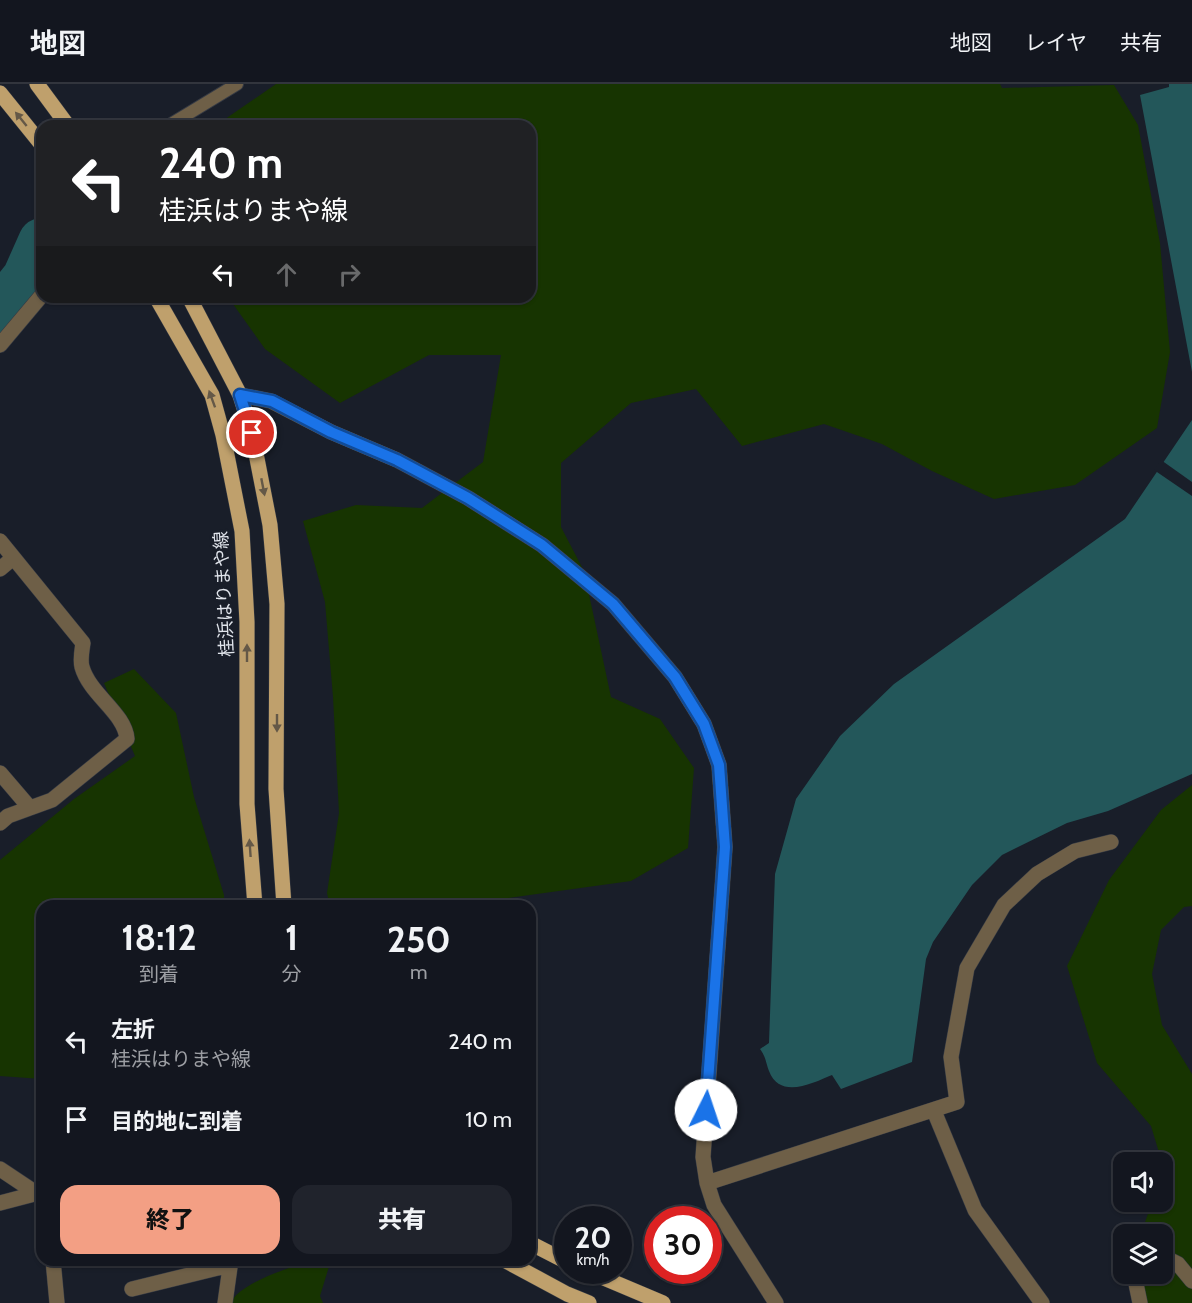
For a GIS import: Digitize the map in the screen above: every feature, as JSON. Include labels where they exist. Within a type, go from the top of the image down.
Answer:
[{"type":"main road","points":[[37,84],[64,120]]},
{"type":"main road","points":[[0,93],[36,138]]},
{"type":"main road","name":"桂浜はりまや線","points":[[159,303],[212,395],[223,435],[242,531],[247,622],[247,804],[255,900]]},
{"type":"main road","points":[[192,303],[240,395],[252,433],[270,525],[278,604],[276,789],[284,900]]},
{"type":"main road","points":[[536,1246],[554,1255]]},
{"type":"main road","points":[[516,1266],[589,1303]]},
{"type":"main road","points":[[618,1284],[663,1303]]},
{"type":"street","points":[[0,345],[36,302]]},
{"type":"street","points":[[240,395],[272,401],[331,432],[397,460],[468,498],[542,545],[613,604],[675,677],[704,724],[719,765],[725,847],[703,1157],[707,1183],[714,1205],[776,1303]]},
{"type":"street","points":[[0,541],[83,643],[81,666],[94,691],[126,728],[127,739],[52,800],[8,816],[0,823]]},
{"type":"street","points":[[0,569],[13,558]]},
{"type":"street","points":[[0,773],[30,808]]},
{"type":"street","points":[[707,1183],[957,1102],[951,1057],[967,968],[1004,905],[1037,874],[1075,851],[1111,842]]},
{"type":"street","points":[[934,1111],[975,1210],[1042,1303]]},
{"type":"street","points":[[0,1169],[36,1190]]},
{"type":"street","points":[[0,1203],[36,1193]]},
{"type":"street","points":[[1173,1262],[1178,1264],[1192,1281]]},
{"type":"street","points":[[54,1266],[57,1303]]},
{"type":"street","points":[[132,1289],[215,1266]]},
{"type":"street","points":[[225,1303],[230,1266]]},
{"type":"street","points":[[1136,1284],[1140,1303]]},
{"type":"lane","points":[[178,120],[237,84]]},
{"type":"green space","points":[[276,84],[1000,84],[1002,88],[1114,85],[1138,125],[1160,243],[1170,352],[1157,428],[1075,485],[994,499],[932,471],[882,444],[824,424],[742,446],[696,389],[631,403],[561,463],[561,527],[584,571],[611,697],[660,719],[694,768],[688,848],[631,881],[494,900],[329,900],[327,893],[339,813],[333,697],[325,602],[303,521],[356,505],[422,508],[483,462],[501,355],[429,355],[340,403],[265,349],[232,303],[536,303],[536,120],[224,120]]},
{"type":"green space","points":[[134,669],[176,713],[194,797],[224,900],[36,900],[36,1079],[0,1076],[0,860],[74,799],[135,756],[104,683]]},
{"type":"green space","points":[[1192,785],[1192,906],[1184,907],[1161,930],[1152,974],[1162,1025],[1192,1074],[1192,1303],[1141,1303],[1140,1284],[1173,1284],[1173,1224],[1144,1224],[1149,1212],[1173,1212],[1173,1152],[1159,1152],[1151,1126],[1097,1063],[1067,966],[1109,880],[1161,810]]},
{"type":"green space","points":[[296,1266],[329,1266],[320,1296],[323,1303],[230,1303],[245,1288]]},
{"type":"shaded area","points":[[1169,84],[1192,84],[1192,372],[1140,95],[1169,87]]},
{"type":"shaded area","points":[[1192,420],[1192,774],[1108,811],[1067,823],[1002,855],[972,885],[933,942],[926,959],[912,1062],[841,1089],[832,1075],[798,1087],[781,1085],[774,1080],[760,1049],[769,1043],[775,874],[796,799],[840,736],[894,684],[1125,519]]},
{"type":"pier","points":[[1161,460],[1192,482],[1192,496],[1154,470]]},
{"type":"waterway","points":[[0,310],[26,278],[36,256]]},
{"type":"route","points":[[252,433],[240,395],[272,401],[331,432],[397,460],[468,498],[542,545],[613,604],[675,677],[704,724],[719,765],[725,847],[706,1110]]}]
